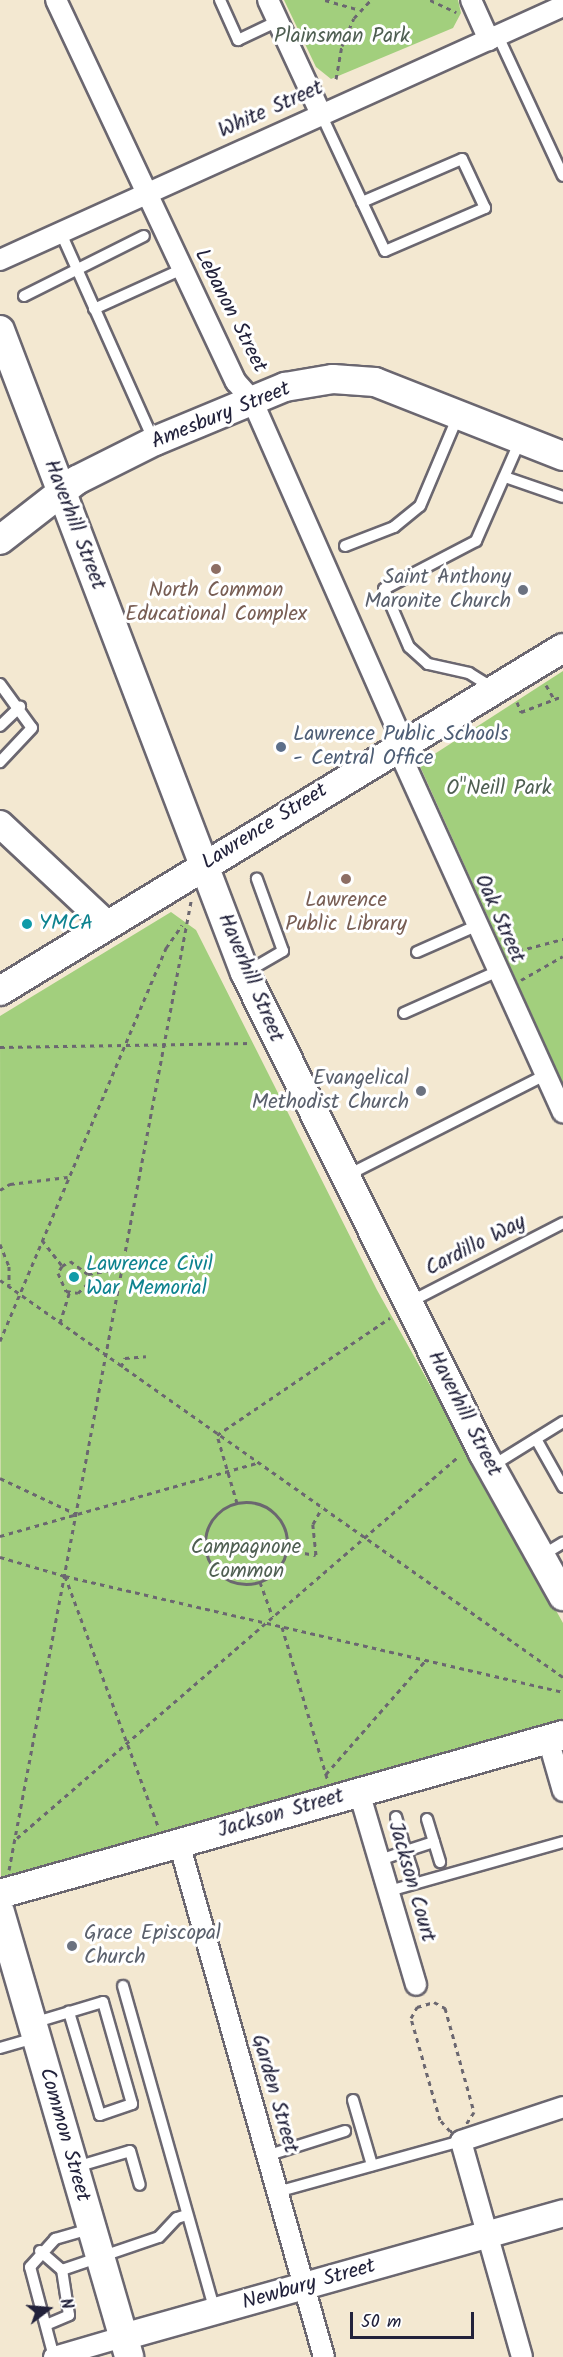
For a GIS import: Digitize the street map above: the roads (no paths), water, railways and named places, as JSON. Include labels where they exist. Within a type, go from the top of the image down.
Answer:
[{"type":"main road","name":"Haverhill Street","points":[[0,330],[245,973],[343,1177],[398,1310],[491,1467],[552,1550],[563,1596]]},
{"type":"main road","name":"Amesbury Street","points":[[0,540],[62,493],[155,441],[252,400],[333,379],[375,382],[459,413],[563,456]]},
{"type":"main road","name":"Lawrence Street","points":[[0,991],[403,743],[505,694],[563,648]]},
{"type":"main road","name":"Jackson Street","points":[[3,1885],[169,1837],[359,1792],[555,1737]]},
{"type":"main road","name":"Common Street","points":[[0,1912],[8,1967],[34,2031],[126,2347]]},
{"type":"street","name":"Lebanon Street","points":[[56,0],[236,382],[252,400],[403,743]]},
{"type":"street","points":[[268,0],[321,114]]},
{"type":"street","points":[[466,6],[494,38]]},
{"type":"street","name":"White Street","points":[[0,260],[59,231],[563,6]]},
{"type":"street","name":"Oak Street","points":[[403,743],[403,760],[476,926],[500,964],[545,1075],[563,1112]]},
{"type":"street","points":[[0,824],[108,925]]},
{"type":"street","points":[[555,1737],[563,1791]]},
{"type":"street","name":"Jackson Court","points":[[359,1792],[416,1985]]},
{"type":"street","name":"Garden Street","points":[[169,1837],[277,2192],[324,2357]]},
{"type":"street","points":[[522,2357],[460,2141],[563,2107]]},
{"type":"street","name":"Newbury Street","points":[[54,2357],[126,2347],[215,2312],[563,2213]]},
{"type":"lane","points":[[220,0],[238,40],[278,21]]},
{"type":"lane","points":[[494,38],[563,176]]},
{"type":"lane","points":[[321,114],[362,202],[385,251],[485,208],[462,159],[362,202]]},
{"type":"lane","points":[[59,231],[155,441]]},
{"type":"lane","points":[[24,296],[144,236]]},
{"type":"lane","points":[[94,309],[182,269]]},
{"type":"lane","points":[[345,546],[394,527],[420,506],[459,413]]},
{"type":"lane","points":[[505,694],[469,673],[428,664],[416,652],[384,590],[476,541],[521,438]]},
{"type":"lane","points":[[505,477],[563,497]]},
{"type":"lane","points":[[0,684],[20,707],[32,728],[0,762]]},
{"type":"lane","points":[[0,726],[20,707]]},
{"type":"lane","points":[[245,973],[283,951],[257,879]]},
{"type":"lane","points":[[417,952],[476,926]]},
{"type":"lane","points":[[404,1013],[500,964]]},
{"type":"lane","points":[[343,1177],[545,1075]]},
{"type":"lane","name":"Cardillo Way","points":[[398,1310],[563,1223]]},
{"type":"lane","points":[[491,1467],[563,1422]]},
{"type":"lane","points":[[536,1439],[563,1487]]},
{"type":"lane","points":[[396,1817],[413,1873]]},
{"type":"lane","points":[[427,1819],[440,1862]]},
{"type":"lane","points":[[380,1860],[434,1842]]},
{"type":"lane","points":[[389,1891],[563,1842]]},
{"type":"lane","points":[[123,1986],[215,2312]]},
{"type":"lane","points":[[0,2048],[69,2012],[103,2002],[132,2104],[100,2115],[69,2012]]},
{"type":"lane","points":[[353,2100],[372,2165]]},
{"type":"lane","points":[[266,2156],[345,2131]]},
{"type":"lane","points":[[277,2192],[460,2141]]},
{"type":"lane","points":[[73,2168],[130,2151],[140,2185]]},
{"type":"lane","points":[[62,2270],[100,2259],[159,2237],[177,2218],[187,2215]]},
{"type":"lane","points":[[54,2357],[30,2266],[40,2251],[55,2238],[91,2229]]},
{"type":"lane","points":[[40,2251],[62,2270],[69,2315],[46,2325]]},
{"type":"place","name":"North Common Educational Complex","points":[[216,569]]},
{"type":"place","name":"Saint Anthony Maronite Church","points":[[523,590]]},
{"type":"place","name":"Lawrence Public Schools - Central Office","points":[[281,747]]},
{"type":"place","name":"Lawrence Public Library","points":[[346,879]]},
{"type":"place","name":"YMCA","points":[[27,924]]},
{"type":"place","name":"Evangelical Methodist Church","points":[[421,1091]]},
{"type":"place","name":"Lawrence Civil War Memorial","points":[[74,1277]]},
{"type":"place","name":"Grace Episcopal Church","points":[[72,1946]]},
{"type":"park label","name":"Plainsman Park","points":[[342,37]]},
{"type":"park label","name":"O\"Neill Park","points":[[499,789]]},
{"type":"park label","name":"Campagnone Common","points":[[246,1560]]}]
